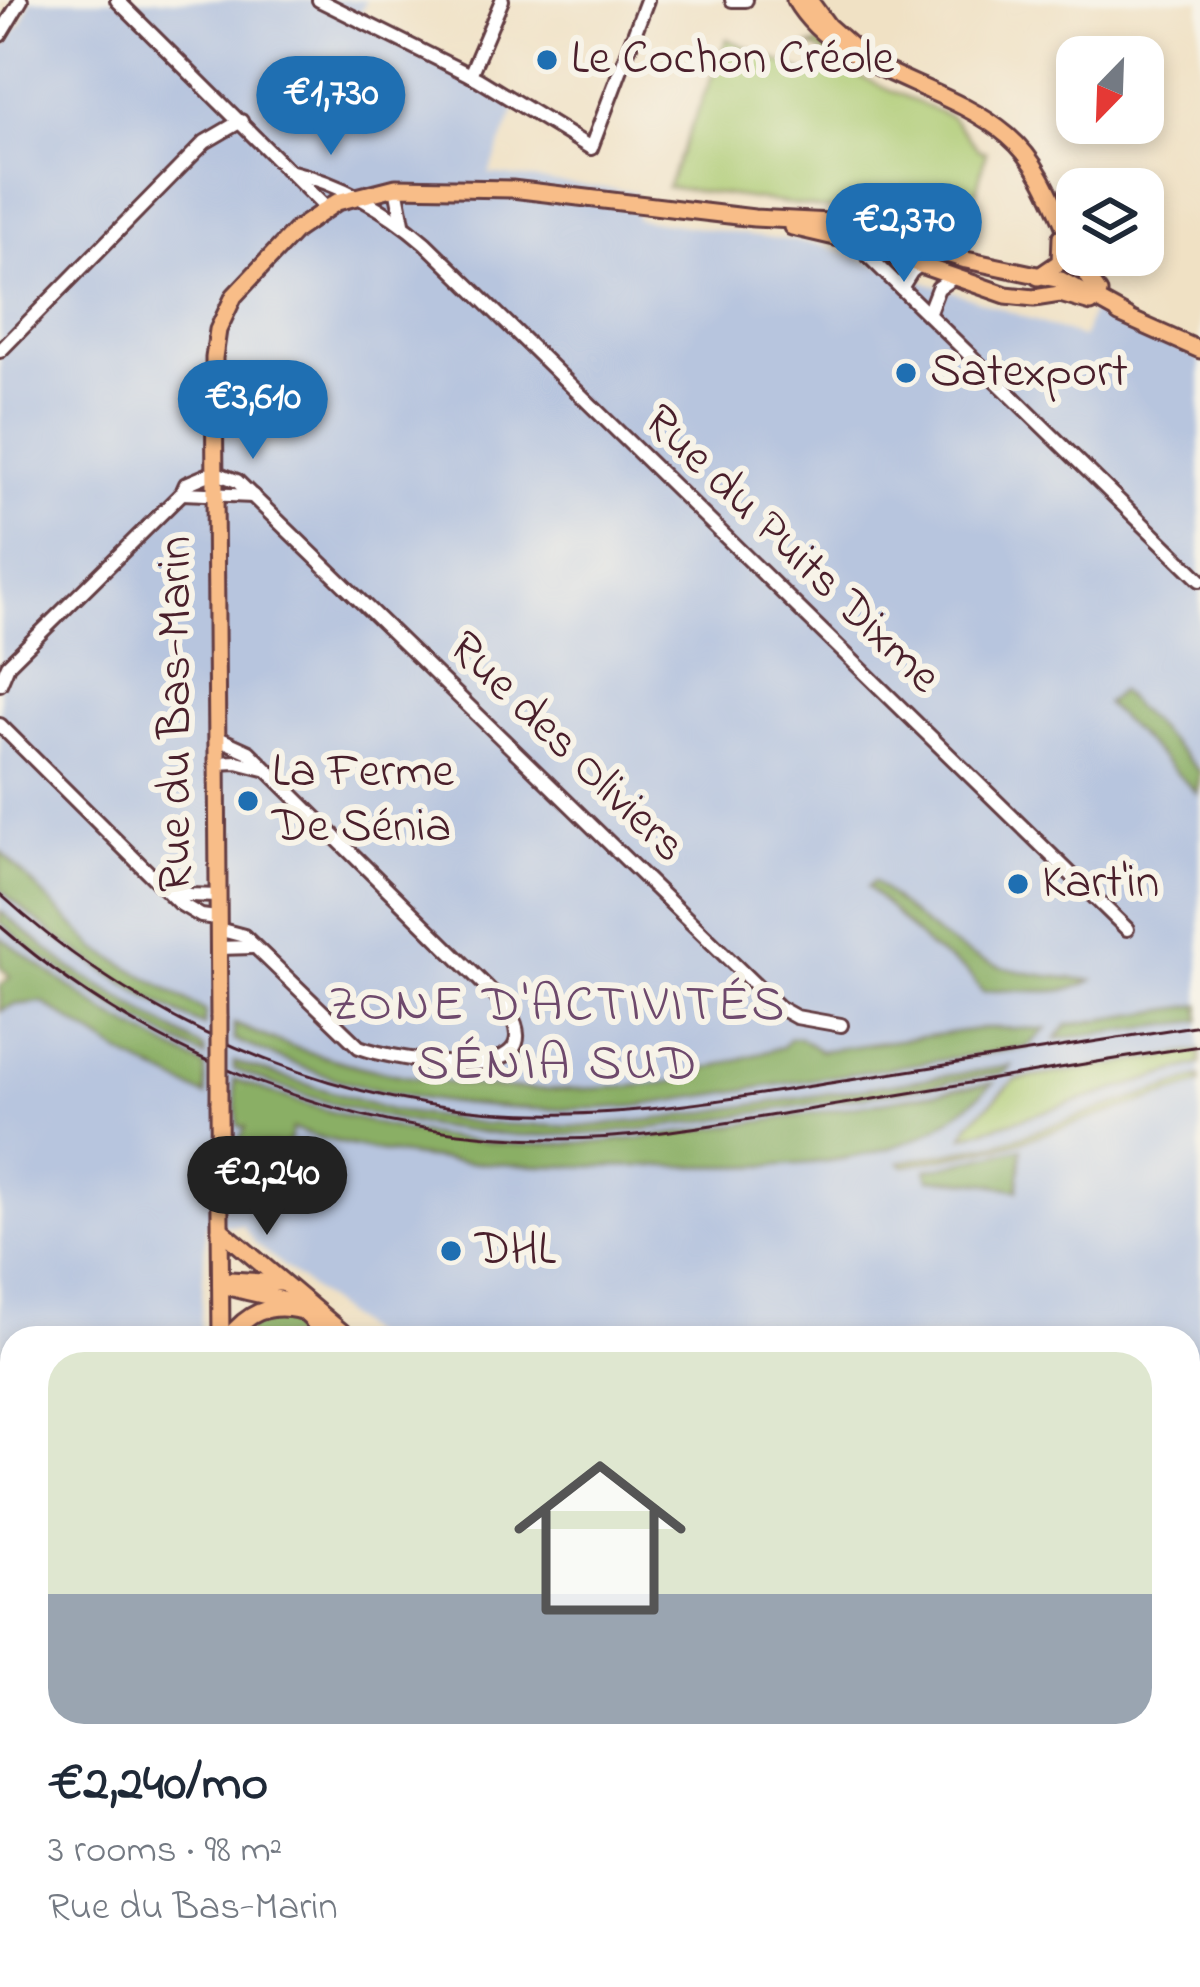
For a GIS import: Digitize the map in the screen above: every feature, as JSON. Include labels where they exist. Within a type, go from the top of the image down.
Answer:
[{"type":"main road","points":[[795,0],[809,23],[834,45],[974,112],[1006,134],[1037,167],[1056,212]]},
{"type":"main road","points":[[809,0],[828,26],[869,60]]},
{"type":"main road","name":"Rue du Bas-Marin","points":[[224,1326],[214,358],[221,320],[250,277],[296,230],[326,208],[357,195],[395,187],[512,189],[754,218],[850,224],[936,251],[1061,280],[1100,303]]},
{"type":"main road","name":"Rue du Bas-Marin","points":[[754,218],[852,241],[1003,295],[1060,293],[1100,303],[1200,350]]},
{"type":"main road","points":[[1038,277],[1056,267]]},
{"type":"main road","points":[[1025,297],[1064,276]]},
{"type":"main road","points":[[1080,276],[1085,290]]},
{"type":"main road","points":[[1084,276],[1100,303]]},
{"type":"main road","points":[[220,1229],[334,1326]]},
{"type":"main road","points":[[221,1284],[229,1280],[281,1283]]},
{"type":"main road","points":[[221,1284],[278,1295],[316,1326]]},
{"type":"main road","points":[[240,1326],[257,1312],[279,1307],[304,1312]]},
{"type":"street","points":[[0,35],[21,0]]},
{"type":"street","points":[[117,0],[326,208]]},
{"type":"street","points":[[319,0],[470,75],[591,148],[647,0]]},
{"type":"street","points":[[470,75],[502,0]]},
{"type":"street","points":[[733,0],[746,0]]},
{"type":"street","points":[[0,351],[205,142],[241,121]]},
{"type":"street","name":"Rue du Puits Dixme","points":[[289,172],[321,179],[357,195],[403,224],[1127,929]]},
{"type":"street","points":[[395,187],[403,224]]},
{"type":"street","points":[[832,221],[1200,580]]},
{"type":"street","points":[[901,288],[919,263],[936,251]]},
{"type":"street","points":[[928,314],[938,288],[954,277]]},
{"type":"street","points":[[0,684],[4,667],[190,480],[214,472]]},
{"type":"street","name":"Rue des Oliviers","points":[[214,472],[243,483],[778,1007],[796,1017],[841,1025]]},
{"type":"street","points":[[182,493],[253,496]]},
{"type":"street","points":[[0,725],[185,907],[241,933],[359,1047],[382,1055],[482,1065],[501,1060],[514,1042],[514,1019],[505,1005],[249,752],[216,737]]},
{"type":"street","points":[[217,763],[237,762],[265,770]]},
{"type":"street","points":[[168,888],[218,896]]},
{"type":"street","points":[[218,949],[253,946]]},
{"type":"shaded area","points":[[31,0],[366,0],[359,17],[518,102],[489,174],[636,192],[636,219],[822,245],[1083,338],[1093,306],[1200,360],[1200,1326],[357,1326],[255,1243],[242,1225],[206,1224],[201,1326],[0,1326],[0,986],[10,977],[0,966],[0,52]]},
{"type":"green space","points":[[727,39],[817,78],[825,60],[836,65],[839,60],[809,46],[822,44],[843,56],[839,67],[951,117],[986,152],[970,217],[944,240],[849,212],[667,187]]},
{"type":"green space","points":[[1119,691],[1200,772],[1197,793],[1106,704]]},
{"type":"green space","points":[[0,851],[97,949],[205,1011],[204,1026],[102,969],[9,898],[0,888]]},
{"type":"green space","points":[[874,881],[926,926],[971,955],[1022,972],[1092,980],[1054,991],[983,992],[966,971],[930,948],[868,887]]},
{"type":"green space","points":[[0,911],[69,967],[204,1049],[205,1057],[73,979],[0,922]]},
{"type":"green space","points":[[0,937],[108,1014],[205,1067],[206,1096],[125,1056],[42,1002],[0,1011],[0,986],[10,977],[0,966]]},
{"type":"green space","points":[[1200,1005],[1200,1021],[1056,1039],[1067,1025]]},
{"type":"green space","points":[[234,1024],[291,1046],[405,1076],[522,1089],[641,1086],[701,1078],[705,1069],[782,1047],[790,1038],[800,1038],[820,1051],[986,1028],[1046,1029],[1027,1047],[637,1106],[567,1109],[461,1104],[357,1085],[234,1040]]},
{"type":"green space","points":[[1200,1051],[1200,1064],[964,1136],[970,1123],[1015,1080]]},
{"type":"green space","points":[[234,1062],[390,1110],[484,1124],[582,1127],[1011,1066],[1004,1073],[696,1122],[531,1135],[464,1131],[364,1112],[266,1082],[234,1069]]},
{"type":"green space","points":[[1200,1077],[1200,1084],[1008,1145],[904,1166],[900,1162],[999,1143]]},
{"type":"green space","points":[[234,1079],[387,1126],[450,1138],[537,1145],[675,1134],[993,1083],[921,1136],[850,1158],[758,1166],[570,1166],[430,1159],[292,1129],[289,1142],[282,1145],[237,1145],[246,1127],[238,1126]]},
{"type":"green space","points":[[1022,1148],[1018,1190],[929,1179],[926,1170]]},
{"type":"green space","points":[[274,1313],[297,1316],[307,1326],[250,1326]]},
{"type":"railway","points":[[0,894],[125,989],[264,1059],[338,1084],[415,1102],[492,1112],[606,1113],[676,1106],[1200,1025]]},
{"type":"railway","points":[[0,926],[123,1016],[191,1053],[333,1107],[483,1136],[559,1139],[655,1133],[1200,1046]]},
{"type":"place","name":"Le Cochon Créole","points":[[547,60]]},
{"type":"place","name":"Satexport","points":[[906,373]]},
{"type":"place","name":"La Ferme De Sénia","points":[[248,801]]},
{"type":"place","name":"Kart'in","points":[[1018,884]]},
{"type":"place","name":"DHL","points":[[451,1251]]},
{"type":"district","name":"ZONE D'ACTIVITÉS SÉNIA SUD","points":[[558,1035]]}]
